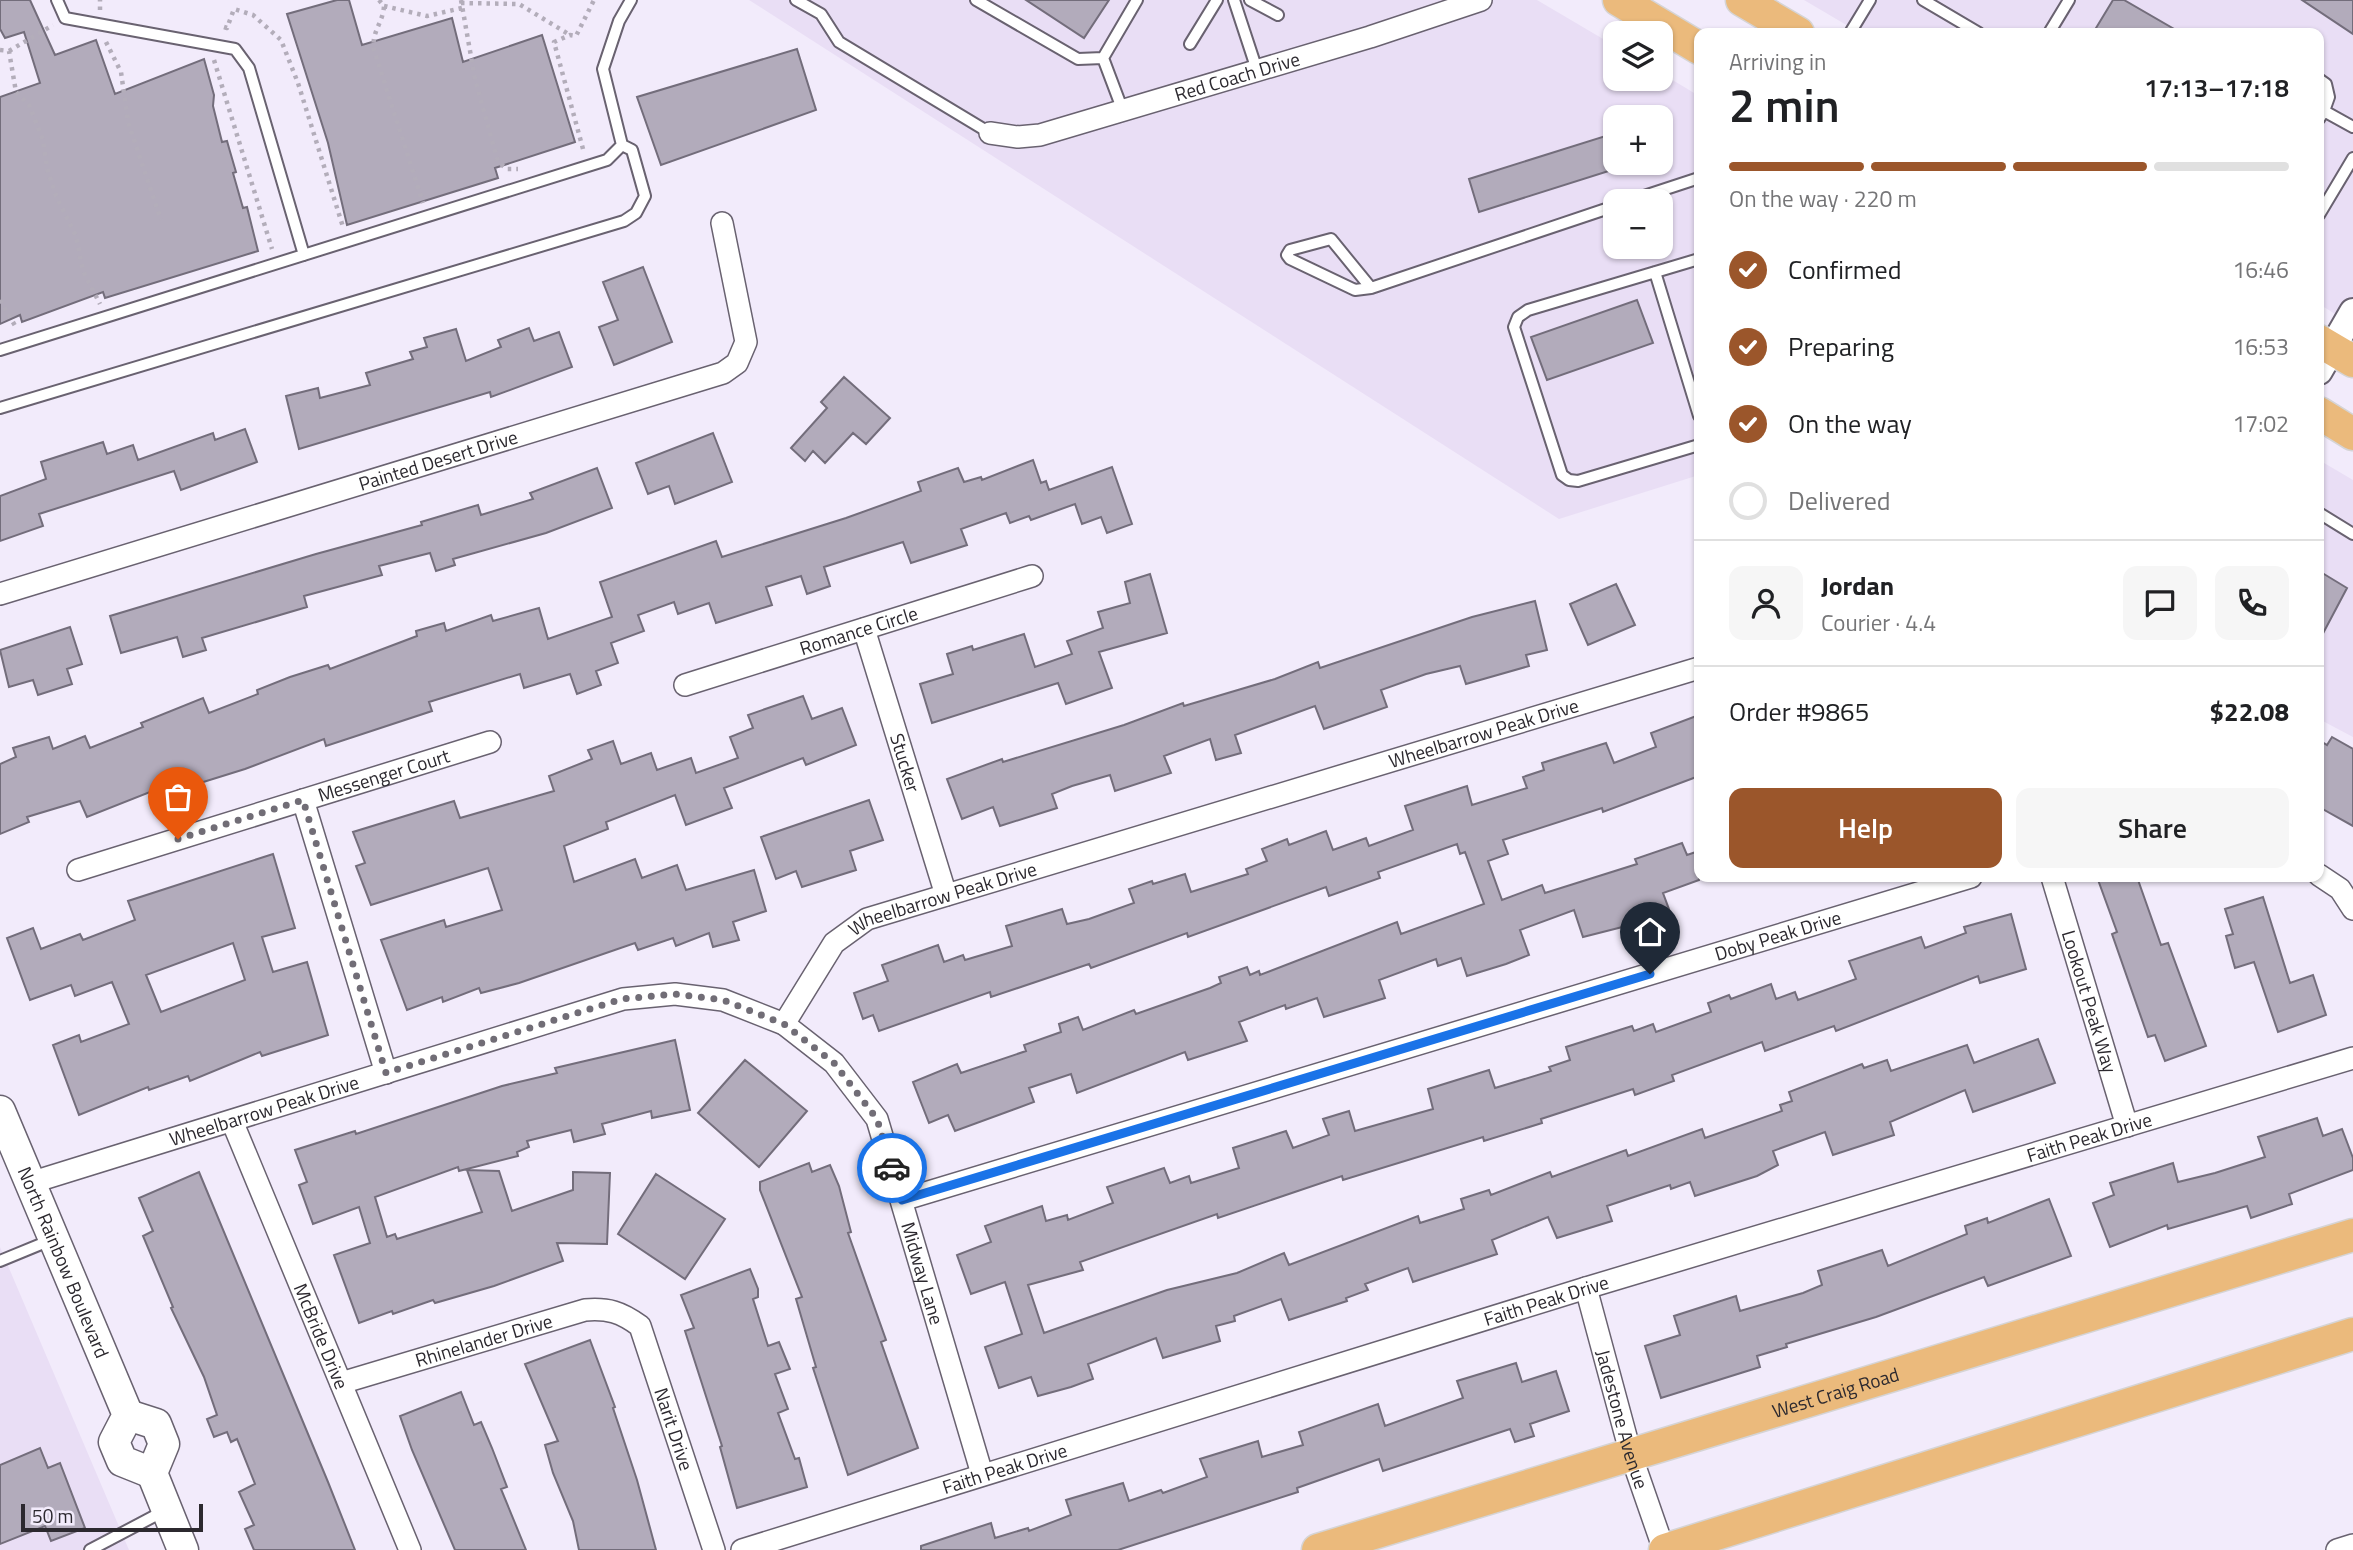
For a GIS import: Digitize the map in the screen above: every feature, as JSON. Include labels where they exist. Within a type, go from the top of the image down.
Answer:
[{"type":"main road","points":[[1619,0],[1694,45]]},
{"type":"main road","points":[[1742,0],[1790,28]]},
{"type":"main road","points":[[2324,416],[2353,434]]},
{"type":"main road","name":"North Rainbow Boulevard","points":[[0,1111],[128,1415],[114,1442],[122,1461],[152,1474],[183,1550]]},
{"type":"main road","name":"West Craig Road","points":[[1318,1550],[2353,1235]]},
{"type":"main road","points":[[1665,1550],[2353,1334]]},
{"type":"street","name":"Red Coach Drive","points":[[990,133],[1018,137],[1040,135],[1482,0]]},
{"type":"street","name":"Painted Desert Drive","points":[[0,594],[723,373],[737,363],[746,342],[722,223]]},
{"type":"street","points":[[2331,355],[2353,312]]},
{"type":"street","name":"Romance Circle","points":[[685,685],[1032,576]]},
{"type":"street","name":"Stucker","points":[[863,629],[946,895]]},
{"type":"street","name":"Wheelbarrow Peak Drive","points":[[30,1182],[622,999],[675,994],[723,1000],[784,1024],[834,943],[867,919],[1694,670]]},
{"type":"street","name":"Messenger Court","points":[[78,870],[490,742]]},
{"type":"street","points":[[303,800],[386,1073]]},
{"type":"street","points":[[2324,878],[2340,889],[2353,909]]},
{"type":"street","name":"Doby Peak Drive","points":[[902,1200],[1954,882]]},
{"type":"street","name":"Lookout Peak Way","points":[[2054,882],[2127,1126]]},
{"type":"street","name":"Midway Lane","points":[[784,1024],[834,1063],[877,1119],[982,1474]]},
{"type":"street","name":"Faith Peak Drive","points":[[741,1550],[1586,1289],[2353,1058]]},
{"type":"street","name":"McBride Drive","points":[[232,1121],[410,1550]]},
{"type":"street","name":"Jadestone Avenue","points":[[1586,1289],[1631,1455],[1665,1550]]},
{"type":"street","name":"Rhinelander Drive","points":[[341,1383],[585,1310],[607,1308],[625,1315]]},
{"type":"street","name":"Narit Drive","points":[[625,1315],[640,1326],[714,1550]]},
{"type":"street","points":[[2337,1550],[2353,1545]]},
{"type":"lane","points":[[57,0],[65,18],[236,49],[249,68],[303,255]]},
{"type":"lane","points":[[621,145],[603,69],[619,21],[631,0]]},
{"type":"lane","points":[[796,0],[821,14],[839,42],[990,133]]},
{"type":"lane","points":[[976,0],[997,5],[1078,59],[1103,58]]},
{"type":"lane","points":[[1103,58],[1137,0]]},
{"type":"lane","points":[[1190,44],[1217,0]]},
{"type":"lane","points":[[1234,0],[1257,70]]},
{"type":"lane","points":[[1250,0],[1278,15]]},
{"type":"lane","points":[[1853,28],[1870,0]]},
{"type":"lane","points":[[1923,0],[1971,28]]},
{"type":"lane","points":[[2052,28],[2069,0]]},
{"type":"lane","points":[[1103,58],[1123,111]]},
{"type":"lane","points":[[2324,83],[2329,97],[2324,108]]},
{"type":"lane","points":[[2324,116],[2353,127]]},
{"type":"lane","points":[[0,350],[607,160],[621,145]]},
{"type":"lane","points":[[0,408],[624,221],[636,213],[645,196],[632,150],[621,145]]},
{"type":"lane","points":[[2324,207],[2353,158]]},
{"type":"lane","points":[[1666,189],[1694,180]]},
{"type":"lane","points":[[1371,288],[1331,239],[1290,250],[1287,255],[1290,259],[1355,290],[1371,288],[1603,210]]},
{"type":"lane","points":[[1694,260],[1528,310],[1518,317],[1514,327],[1562,475],[1569,480],[1578,481],[1694,446]]},
{"type":"lane","points":[[1655,272],[1694,400]]},
{"type":"lane","points":[[2324,516],[2353,534]]},
{"type":"lane","points":[[0,1261],[54,1239]]},
{"type":"lane","points":[[90,1550],[167,1509]]},
{"type":"path","points":[[379,0],[384,6],[427,16],[461,4],[519,4],[576,36],[594,0]]},
{"type":"path","points":[[461,4],[475,79],[498,162],[507,169],[522,169]]},
{"type":"path","points":[[384,6],[372,38],[374,50],[426,217]]},
{"type":"path","points":[[276,264],[214,60],[214,26],[227,28],[234,9],[253,15],[281,40],[298,83],[348,241]]},
{"type":"path","points":[[0,50],[9,51],[65,18]]},
{"type":"path","points":[[103,24],[105,41],[121,72],[128,122],[161,220]]},
{"type":"path","points":[[570,35],[554,42],[584,149],[576,153],[582,168]]},
{"type":"path","points":[[9,51],[16,92],[29,105],[34,117],[43,140],[47,168],[76,236],[82,271],[106,317]]},
{"type":"path","points":[[0,299],[22,343]]},
{"type":"shaded area","points":[[749,0],[1537,0],[1603,39],[1603,91],[1673,91],[1673,80],[1694,93],[1694,477],[1559,519]]},
{"type":"shaded area","points":[[1804,0],[2353,0],[2353,325],[2324,307],[2324,28],[1852,28]]},
{"type":"shaded area","points":[[2324,463],[2353,480],[2353,737],[2324,722]]},
{"type":"shaded area","points":[[0,1247],[129,1550],[0,1550]]},
{"type":"building","points":[[0,0],[30,0],[55,55],[96,40],[115,94],[204,59],[214,95],[213,106],[222,142],[227,141],[236,172],[233,173],[243,208],[247,207],[258,251],[105,298],[103,292],[22,322],[20,315],[0,324],[0,97],[40,83],[24,32],[5,38],[0,29]]},
{"type":"building","points":[[337,0],[349,0],[362,45],[452,18],[463,62],[542,35],[575,142],[495,168],[498,178],[347,225],[328,143],[287,14]]},
{"type":"building","points":[[1026,0],[1109,0],[1084,38]]},
{"type":"building","points":[[2113,0],[2124,0],[2172,28],[2096,28]]},
{"type":"building","points":[[2302,0],[2353,0],[2353,34]]},
{"type":"building","points":[[797,49],[816,110],[661,165],[637,97]]},
{"type":"building","points":[[1603,137],[1603,173],[1479,212],[1469,179]]},
{"type":"building","points":[[643,267],[672,342],[614,365],[599,327],[618,320],[603,282]]},
{"type":"building","points":[[1637,300],[1653,343],[1547,380],[1531,337]]},
{"type":"building","points":[[529,328],[534,341],[559,332],[572,367],[491,397],[490,392],[299,449],[286,396],[318,388],[320,398],[370,385],[366,373],[413,359],[410,352],[427,347],[424,338],[456,329],[466,361],[501,347],[498,340]]},
{"type":"building","points":[[844,377],[890,418],[866,444],[853,433],[825,463],[813,451],[805,461],[791,448],[827,408],[821,402]]},
{"type":"building","points":[[245,429],[257,462],[181,490],[174,471],[39,514],[43,526],[0,541],[0,496],[46,479],[41,462],[103,442],[107,454],[133,445],[138,460],[213,433],[215,440]]},
{"type":"building","points":[[713,433],[732,482],[675,504],[669,486],[648,494],[636,463]]},
{"type":"building","points":[[1033,460],[1041,483],[1046,481],[1049,490],[1112,467],[1132,524],[1107,533],[1101,517],[1082,524],[1075,504],[1031,520],[1029,516],[1010,523],[1006,513],[961,529],[967,545],[911,563],[903,542],[824,567],[830,586],[807,594],[801,576],[766,587],[772,605],[716,623],[709,603],[678,614],[674,602],[638,615],[644,631],[611,643],[618,663],[596,671],[601,685],[577,694],[570,674],[524,688],[520,674],[429,702],[432,711],[326,746],[324,739],[245,769],[168,793],[165,786],[87,817],[80,801],[27,817],[29,822],[0,834],[0,764],[16,757],[13,748],[49,737],[53,749],[85,736],[90,748],[143,727],[141,723],[203,698],[209,713],[258,694],[257,690],[290,677],[328,665],[330,669],[417,636],[416,631],[444,623],[446,631],[491,615],[493,621],[539,608],[548,639],[612,617],[600,582],[716,541],[722,557],[846,518],[921,491],[918,482],[958,468],[964,482],[981,477],[982,480]]},
{"type":"building","points":[[597,468],[612,508],[546,533],[453,559],[455,565],[436,571],[430,553],[379,566],[382,575],[304,596],[307,607],[202,638],[206,650],[183,657],[177,637],[121,653],[110,616],[422,525],[421,522],[478,505],[481,515],[533,499],[530,493]]},
{"type":"building","points":[[1150,574],[1167,633],[1099,652],[1112,688],[1066,704],[1058,683],[932,723],[920,684],[953,674],[947,654],[972,646],[973,650],[1024,634],[1035,667],[1072,654],[1067,641],[1103,628],[1098,612],[1130,603],[1125,582]]},
{"type":"building","points":[[2324,574],[2347,588],[2324,632]]},
{"type":"building","points":[[1616,584],[1635,625],[1588,645],[1570,604]]},
{"type":"building","points":[[1535,601],[1547,650],[1526,655],[1529,666],[1466,684],[1460,666],[1426,674],[1381,690],[1387,707],[1324,729],[1315,706],[1235,735],[1241,753],[1216,760],[1210,739],[1164,756],[1171,773],[1115,791],[1110,775],[1072,786],[1052,794],[1057,808],[1000,826],[993,807],[962,819],[947,779],[1002,759],[1003,762],[1124,725],[1183,703],[1184,706],[1275,679],[1318,662],[1320,668],[1472,617]]},
{"type":"building","points":[[70,627],[82,664],[67,669],[72,684],[38,695],[33,680],[9,687],[0,650]]},
{"type":"building","points":[[803,696],[812,719],[842,708],[856,745],[806,765],[803,758],[724,788],[732,808],[686,825],[675,795],[606,822],[608,829],[564,846],[574,882],[635,859],[642,878],[677,865],[686,890],[754,870],[766,911],[733,922],[739,940],[713,947],[709,933],[676,946],[673,938],[638,950],[635,943],[519,983],[481,993],[479,988],[443,1002],[442,997],[407,1010],[381,940],[444,920],[446,927],[502,910],[488,868],[371,905],[356,866],[365,863],[353,832],[454,801],[460,818],[554,791],[549,776],[592,759],[588,750],[613,741],[621,764],[651,753],[657,770],[691,758],[696,773],[738,758],[730,737],[753,728],[748,715]]},
{"type":"building","points":[[1694,717],[1694,778],[1603,812],[1602,808],[1503,840],[1508,854],[1488,861],[1502,900],[1542,885],[1545,893],[1637,864],[1635,859],[1682,843],[1687,855],[1694,853],[1694,882],[1663,893],[1670,912],[1646,921],[1583,937],[1574,910],[1520,930],[1529,955],[1506,964],[1467,976],[1461,958],[1438,966],[1436,959],[1379,980],[1385,998],[1324,1017],[1317,998],[1286,1009],[1285,1005],[1239,1022],[1247,1041],[1188,1060],[1185,1052],[1077,1093],[1071,1074],[1029,1088],[1034,1102],[955,1131],[948,1115],[929,1123],[913,1082],[957,1064],[961,1073],[1026,1051],[1024,1045],[1061,1032],[1059,1024],[1078,1017],[1083,1030],[1134,1010],[1136,1014],[1210,988],[1221,983],[1219,977],[1247,967],[1250,975],[1259,971],[1260,975],[1397,922],[1401,934],[1484,904],[1465,852],[1460,854],[1457,844],[1378,872],[1380,878],[1329,896],[1326,887],[1188,937],[1187,933],[1091,968],[1089,964],[991,997],[990,992],[879,1031],[873,1015],[863,1019],[854,993],[888,981],[882,965],[938,945],[944,962],[963,955],[965,960],[1012,946],[1006,926],[1062,909],[1067,924],[1089,919],[1134,903],[1129,889],[1152,881],[1153,884],[1185,874],[1191,892],[1248,874],[1246,869],[1267,861],[1262,849],[1287,839],[1289,845],[1326,831],[1333,850],[1366,838],[1369,846],[1413,830],[1405,806],[1467,786],[1472,805],[1527,788],[1523,777],[1544,770],[1542,763],[1606,743],[1614,763],[1656,747],[1651,733]]},
{"type":"building","points":[[2332,737],[2353,749],[2353,826],[2324,810],[2324,743],[2327,745]]},
{"type":"building","points":[[869,800],[883,840],[850,851],[856,870],[802,887],[796,871],[776,879],[761,837]]},
{"type":"building","points":[[273,854],[295,928],[262,937],[273,972],[307,962],[328,1035],[262,1056],[260,1052],[190,1081],[188,1076],[149,1090],[148,1087],[79,1115],[53,1045],[79,1035],[81,1042],[129,1024],[112,982],[75,996],[71,985],[30,1000],[7,938],[33,928],[41,949],[80,934],[83,940],[135,920],[128,901]],"holes":[[[233,943],[245,980],[161,1012],[146,975]]]},
{"type":"building","points":[[2099,882],[2139,882],[2161,945],[2168,943],[2206,1046],[2165,1061],[2155,1035],[2148,1037],[2112,934],[2117,932]]},
{"type":"building","points":[[2263,897],[2290,983],[2313,975],[2326,1015],[2278,1032],[2254,962],[2235,968],[2226,936],[2233,934],[2225,909]]},
{"type":"building","points":[[2011,914],[2026,969],[1980,983],[1978,976],[1836,1031],[1834,1026],[1765,1051],[1762,1042],[1672,1075],[1674,1081],[1635,1095],[1633,1089],[1541,1119],[1542,1123],[1484,1141],[1483,1137],[1343,1180],[1342,1176],[1218,1218],[1217,1214],[1080,1262],[1083,1270],[1028,1285],[1044,1333],[1167,1290],[1237,1273],[1284,1253],[1289,1265],[1418,1216],[1420,1223],[1464,1209],[1461,1199],[1489,1190],[1491,1195],[1550,1172],[1552,1177],[1626,1150],[1628,1156],[1702,1129],[1705,1138],[1782,1111],[1780,1105],[1792,1101],[1789,1092],[1862,1064],[1864,1068],[1887,1060],[1891,1071],[1967,1045],[1974,1063],[2038,1039],[2055,1083],[1973,1112],[1965,1090],[1890,1122],[1894,1135],[1833,1155],[1825,1132],[1773,1151],[1778,1165],[1757,1176],[1695,1196],[1690,1182],[1671,1189],[1670,1185],[1607,1206],[1612,1221],[1557,1238],[1548,1217],[1492,1240],[1497,1254],[1413,1282],[1408,1268],[1365,1284],[1368,1290],[1346,1298],[1347,1301],[1289,1320],[1281,1299],[1234,1316],[1235,1321],[1216,1326],[1220,1341],[1163,1358],[1156,1338],[1088,1364],[1093,1379],[1071,1387],[1038,1396],[1031,1377],[999,1388],[985,1347],[1022,1334],[1005,1282],[971,1294],[957,1255],[991,1242],[985,1226],[1042,1206],[1046,1221],[1067,1215],[1068,1220],[1113,1203],[1107,1187],[1164,1168],[1170,1183],[1189,1176],[1191,1183],[1239,1168],[1233,1148],[1286,1131],[1293,1148],[1329,1135],[1323,1119],[1349,1111],[1355,1131],[1433,1109],[1428,1089],[1489,1070],[1495,1088],[1551,1071],[1549,1067],[1570,1060],[1566,1047],[1632,1026],[1634,1031],[1653,1024],[1656,1032],[1711,1012],[1708,1003],[1729,995],[1731,999],[1771,984],[1776,999],[1795,992],[1798,1000],[1856,979],[1849,961],[1921,937],[1925,948],[1966,933],[1964,927]]},
{"type":"building","points":[[675,1040],[690,1110],[652,1118],[651,1111],[602,1124],[605,1134],[574,1142],[571,1130],[527,1141],[529,1147],[517,1152],[518,1156],[459,1171],[458,1167],[375,1197],[387,1237],[395,1234],[397,1239],[482,1212],[467,1170],[499,1171],[512,1211],[573,1190],[573,1172],[610,1173],[607,1244],[557,1243],[563,1261],[494,1286],[435,1303],[433,1300],[393,1314],[392,1311],[359,1323],[334,1255],[370,1243],[359,1207],[313,1224],[299,1185],[307,1182],[295,1150],[355,1131],[356,1134],[502,1086],[557,1073],[555,1068]]},
{"type":"building","points":[[745,1060],[807,1111],[759,1167],[698,1113]]},
{"type":"building","points":[[2317,1118],[2323,1136],[2342,1129],[2353,1158],[2353,1170],[2289,1194],[2292,1204],[2251,1218],[2247,1206],[2168,1229],[2167,1225],[2110,1247],[2093,1203],[2114,1195],[2110,1183],[2173,1163],[2178,1182],[2215,1173],[2265,1157],[2258,1137]]},
{"type":"building","points":[[809,1163],[812,1172],[830,1165],[839,1186],[851,1232],[848,1233],[886,1340],[881,1342],[918,1448],[848,1475],[813,1368],[816,1367],[796,1299],[802,1297],[760,1190],[760,1182]]},
{"type":"building","points":[[199,1172],[355,1550],[254,1550],[245,1529],[254,1525],[239,1492],[255,1484],[237,1439],[231,1442],[227,1432],[214,1437],[207,1419],[217,1415],[204,1377],[171,1308],[173,1307],[143,1236],[153,1231],[139,1198]]},
{"type":"building","points":[[656,1174],[725,1219],[685,1279],[618,1234]]},
{"type":"building","points":[[2049,1199],[2071,1256],[1988,1286],[1984,1277],[1876,1317],[1786,1344],[1787,1347],[1757,1356],[1760,1367],[1661,1398],[1645,1346],[1680,1335],[1674,1316],[1736,1296],[1740,1311],[1803,1293],[1822,1285],[1818,1271],[1882,1250],[1888,1266],[1967,1234],[1965,1226],[1987,1218],[1988,1223]]},
{"type":"building","points":[[750,1269],[758,1289],[758,1297],[753,1299],[768,1346],[779,1342],[790,1369],[775,1374],[788,1409],[778,1413],[795,1459],[799,1458],[807,1487],[737,1508],[720,1447],[722,1446],[685,1331],[694,1328],[681,1295]]},
{"type":"building","points":[[590,1340],[615,1407],[613,1408],[637,1480],[656,1550],[579,1550],[573,1521],[553,1473],[545,1445],[558,1441],[525,1364]]},
{"type":"building","points":[[1516,1363],[1522,1382],[1556,1371],[1569,1411],[1530,1424],[1534,1436],[1515,1442],[1510,1429],[1383,1471],[1379,1459],[1297,1488],[1298,1492],[1118,1550],[921,1550],[921,1546],[991,1523],[995,1538],[1028,1528],[1029,1531],[1071,1515],[1066,1500],[1123,1483],[1129,1501],[1161,1490],[1163,1493],[1207,1477],[1200,1459],[1258,1441],[1262,1457],[1303,1445],[1299,1432],[1378,1404],[1385,1426],[1463,1398],[1457,1381]]},
{"type":"building","points":[[461,1392],[474,1425],[481,1422],[492,1448],[507,1487],[501,1489],[526,1550],[455,1550],[412,1450],[400,1416]]},
{"type":"building","points":[[40,1448],[48,1468],[60,1463],[85,1528],[51,1541],[45,1526],[0,1544],[0,1465]]},
{"type":"way so far","points":[[178,839],[303,800],[386,1073],[622,999],[675,994],[723,1000],[784,1024],[834,1063],[877,1119],[892,1168]]},
{"type":"route","points":[[892,1168],[902,1200],[1650,974]]}]
